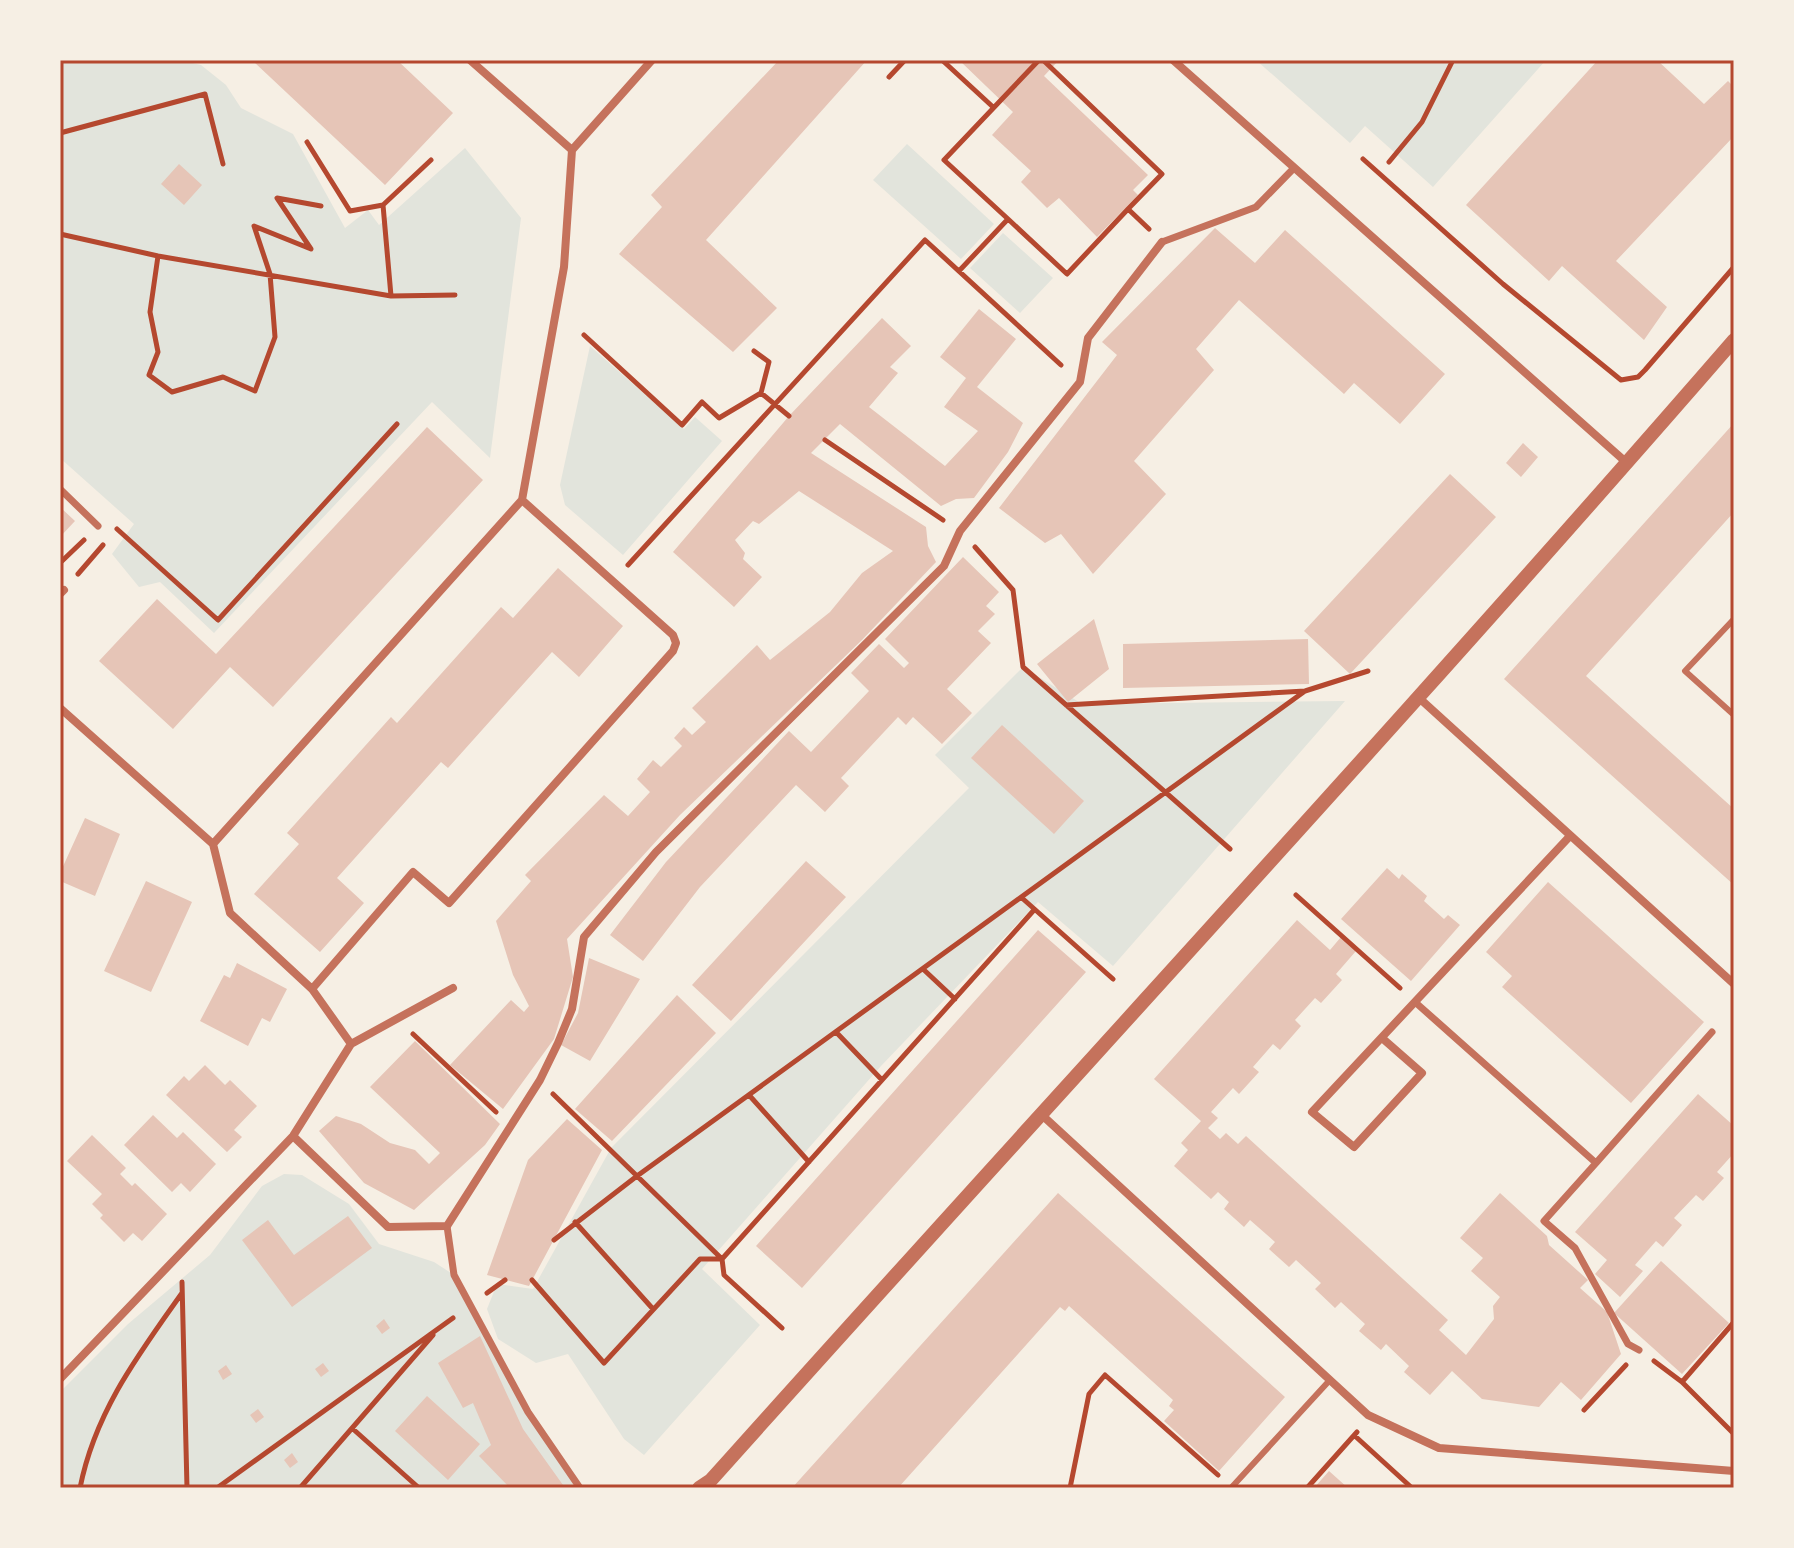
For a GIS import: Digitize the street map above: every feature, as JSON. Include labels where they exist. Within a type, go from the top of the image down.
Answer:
[{"type":"street","points":[[470,60],[572,150]]},
{"type":"street","points":[[213,844],[522,500],[564,267],[572,150],[652,60]]},
{"type":"street","points":[[1173,60],[1627,464]]},
{"type":"street","points":[[580,1488],[528,1412],[473,1304],[454,1275],[447,1226],[540,1080],[572,1009],[584,937],[656,852],[944,566],[960,531],[1080,382],[1088,338],[1162,242],[1256,207],[1294,168]]},
{"type":"street","points":[[706,1485],[1043,1116],[1627,464],[1734,340]]},
{"type":"street","points":[[60,489],[98,526]]},
{"type":"street","points":[[312,989],[413,872],[449,903],[673,651],[676,643],[673,635],[522,500]]},
{"type":"street","points":[[1418,697],[1734,984]]},
{"type":"street","points":[[60,708],[213,844],[230,913],[312,989],[351,1044]]},
{"type":"street","points":[[1382,1038],[1422,1073],[1354,1147],[1312,1112],[1570,836]]},
{"type":"street","points":[[60,1379],[293,1136],[351,1044],[453,988]]},
{"type":"street","points":[[1415,1002],[1596,1163]]},
{"type":"street","points":[[1639,1350],[1628,1344],[1575,1248],[1544,1221],[1712,1032]]},
{"type":"street","points":[[1043,1116],[1368,1415],[1439,1448],[1734,1471]]},
{"type":"street","points":[[293,1136],[388,1227],[447,1226]]},
{"type":"lane","points":[[1734,619],[1685,671],[1734,715]]},
{"type":"lane","points":[[1231,1488],[1329,1381]]},
{"type":"path","points":[[889,77],[905,60]]},
{"type":"path","points":[[942,60],[993,107]]},
{"type":"path","points":[[1041,60],[1162,174],[1067,274],[944,160],[993,107],[1041,60]]},
{"type":"path","points":[[1389,162],[1422,122],[1453,60]]},
{"type":"path","points":[[60,133],[205,94],[223,164]]},
{"type":"path","points":[[307,142],[350,211],[383,205],[431,160]]},
{"type":"path","points":[[1363,159],[1503,284],[1621,380],[1638,377],[1645,370],[1734,267]]},
{"type":"path","points":[[158,256],[150,312],[158,352],[149,375],[172,392],[223,377],[255,391],[275,337],[270,274],[254,226],[311,249],[277,198],[321,206]]},
{"type":"path","points":[[383,205],[391,296]]},
{"type":"path","points":[[1128,209],[1162,242]]},
{"type":"path","points":[[959,271],[1008,219]]},
{"type":"path","points":[[60,234],[158,256],[391,296],[455,295]]},
{"type":"path","points":[[613,581],[925,240],[1080,382]]},
{"type":"path","points":[[584,335],[682,425],[702,402],[719,418],[761,393],[769,362],[754,351]]},
{"type":"path","points":[[761,393],[789,416]]},
{"type":"path","points":[[62,592],[118,529],[218,620],[397,424]]},
{"type":"path","points":[[825,440],[960,531],[1013,590],[1023,667],[1230,849]]},
{"type":"path","points":[[62,561],[98,526]]},
{"type":"path","points":[[1065,705],[1305,691],[1368,671]]},
{"type":"path","points":[[554,1240],[637,1176],[1305,691]]},
{"type":"path","points":[[1296,895],[1415,1002]]},
{"type":"path","points":[[1022,898],[1113,979]]},
{"type":"path","points":[[532,1280],[604,1363],[700,1259],[722,1259],[1034,910]]},
{"type":"path","points":[[923,969],[955,999]]},
{"type":"path","points":[[397,1020],[511,1125]]},
{"type":"path","points":[[836,1032],[882,1080]]},
{"type":"path","points":[[540,1080],[722,1259],[724,1275],[782,1328]]},
{"type":"path","points":[[749,1095],[809,1162]]},
{"type":"path","points":[[575,1222],[653,1309]]},
{"type":"path","points":[[182,1249],[187,1488]]},
{"type":"path","points":[[80,1488],[87,1452],[120,1379],[182,1292]]},
{"type":"path","points":[[217,1488],[473,1304]]},
{"type":"path","points":[[1682,1382],[1734,1322]]},
{"type":"path","points":[[300,1488],[437,1330]]},
{"type":"path","points":[[1584,1410],[1639,1350],[1682,1382],[1734,1434]]},
{"type":"path","points":[[1070,1488],[1089,1394],[1105,1375],[1231,1488]]},
{"type":"path","points":[[1307,1488],[1355,1436],[1368,1415]]},
{"type":"path","points":[[353,1429],[419,1488]]},
{"type":"path","points":[[1355,1436],[1412,1488]]},
{"type":"shaded area","points":[[60,60],[179,60],[201,65],[226,85],[241,108],[293,134],[345,228],[368,210],[379,225],[465,148],[521,218],[490,458],[432,402],[214,633],[160,582],[139,587],[112,554],[134,524],[60,458]]},
{"type":"shaded area","points":[[1256,60],[1546,60],[1433,187],[1365,126],[1350,143]]},
{"type":"shaded area","points":[[907,144],[994,224],[961,259],[873,180]]},
{"type":"shaded area","points":[[1003,233],[1053,278],[1020,313],[970,268]]},
{"type":"shaded area","points":[[590,346],[684,429],[695,417],[722,441],[623,555],[565,505],[560,485]]},
{"type":"shaded area","points":[[1023,667],[1082,704],[1345,701],[1113,966],[1038,902],[881,1066],[702,1269],[760,1325],[644,1455],[624,1439],[568,1354],[536,1363],[498,1339],[487,1309],[497,1284],[533,1289],[611,1148],[969,788],[935,755]]},
{"type":"shaded area","points":[[284,1174],[302,1175],[349,1204],[379,1244],[434,1262],[454,1275],[527,1410],[580,1488],[60,1488],[60,1392],[128,1324],[210,1255],[262,1186]]},
{"type":"building","points":[[252,60],[397,60],[453,113],[385,185]]},
{"type":"building","points":[[779,60],[867,60],[706,240],[777,308],[733,352],[619,254],[662,207],[651,195]]},
{"type":"building","points":[[959,60],[1059,60],[1044,76],[1148,175],[1133,190],[1138,195],[1097,237],[1059,198],[1047,208],[1021,182],[1031,171],[992,135],[1013,112]]},
{"type":"building","points":[[1598,60],[1657,60],[1704,104],[1728,81],[1734,87],[1734,136],[1616,261],[1667,307],[1644,340],[1562,266],[1549,281],[1466,205]]},
{"type":"building","points":[[179,164],[202,185],[184,205],[161,184]]},
{"type":"building","points":[[1215,228],[1255,263],[1285,230],[1445,374],[1400,424],[1354,383],[1344,394],[1239,300],[1196,349],[1214,370],[1134,461],[1166,494],[1093,574],[1061,534],[1045,543],[999,508],[1117,355],[1102,342]]},
{"type":"building","points":[[979,309],[1016,339],[977,387],[1023,423],[1008,452],[974,498],[956,499],[941,506],[840,424],[811,453],[926,527],[928,546],[936,562],[862,640],[680,815],[567,939],[573,977],[554,1039],[503,1109],[450,1065],[511,1000],[524,1012],[529,1006],[513,975],[496,921],[531,881],[525,875],[604,795],[628,816],[650,792],[637,779],[653,760],[661,767],[682,746],[674,738],[684,727],[692,735],[706,722],[692,708],[757,645],[770,660],[830,612],[862,573],[893,551],[799,491],[759,524],[753,521],[735,540],[745,553],[743,559],[762,577],[734,607],[673,552],[789,416],[882,318],[911,346],[890,367],[898,373],[869,407],[945,466],[978,431],[944,407],[966,378],[940,357]]},
{"type":"building","points":[[1734,423],[1734,512],[1586,676],[1734,809],[1734,885],[1504,679]]},
{"type":"building","points":[[427,427],[483,480],[273,707],[230,667],[173,729],[99,661],[157,599],[216,654]]},
{"type":"building","points":[[1523,443],[1538,457],[1521,477],[1506,463]]},
{"type":"building","points":[[1450,474],[1496,517],[1350,674],[1304,631]]},
{"type":"building","points":[[60,507],[75,521],[60,537]]},
{"type":"building","points":[[963,557],[999,592],[986,606],[995,614],[978,631],[991,643],[947,689],[972,713],[942,744],[913,717],[906,725],[898,717],[841,778],[849,786],[825,812],[796,785],[700,887],[643,961],[610,935],[666,862],[789,731],[811,752],[869,691],[851,673],[879,644],[904,668],[909,663],[885,639]]},
{"type":"building","points":[[558,568],[623,626],[579,677],[552,652],[448,768],[441,762],[337,878],[364,903],[320,952],[254,894],[299,844],[287,833],[391,717],[397,723],[501,607],[513,618]]},
{"type":"building","points":[[1094,619],[1109,669],[1068,702],[1037,664]]},
{"type":"building","points":[[1308,639],[1309,684],[1123,688],[1123,644]]},
{"type":"building","points":[[1002,725],[1084,801],[1054,834],[971,758]]},
{"type":"building","points":[[85,818],[120,834],[95,896],[60,881],[60,873]]},
{"type":"building","points":[[806,861],[846,897],[731,1021],[692,985]]},
{"type":"building","points":[[1387,868],[1399,879],[1402,874],[1427,896],[1424,901],[1444,919],[1448,915],[1460,925],[1411,981],[1341,919]]},
{"type":"building","points":[[146,881],[192,902],[151,992],[104,971]]},
{"type":"building","points":[[1548,882],[1704,1022],[1631,1103],[1502,987],[1512,976],[1486,952]]},
{"type":"building","points":[[1297,920],[1330,950],[1341,937],[1356,951],[1336,974],[1342,980],[1321,1003],[1315,998],[1295,1020],[1301,1026],[1280,1050],[1273,1044],[1253,1067],[1259,1072],[1239,1094],[1233,1088],[1211,1112],[1218,1118],[1208,1128],[1220,1139],[1226,1133],[1238,1144],[1246,1136],[1448,1320],[1439,1330],[1466,1355],[1494,1319],[1493,1306],[1500,1297],[1471,1271],[1483,1258],[1460,1238],[1500,1193],[1547,1236],[1549,1245],[1588,1280],[1580,1288],[1607,1312],[1621,1354],[1581,1400],[1561,1382],[1539,1407],[1482,1399],[1452,1371],[1430,1395],[1404,1372],[1409,1366],[1386,1344],[1381,1350],[1359,1331],[1365,1324],[1341,1302],[1335,1308],[1315,1289],[1321,1283],[1296,1260],[1289,1267],[1269,1249],[1275,1242],[1250,1220],[1244,1227],[1224,1209],[1229,1202],[1218,1192],[1211,1199],[1174,1166],[1188,1150],[1181,1143],[1201,1121],[1154,1079]]},
{"type":"building","points":[[1038,930],[1086,972],[802,1288],[756,1246]]},
{"type":"building","points":[[589,958],[640,979],[590,1061],[561,1045],[578,1013]]},
{"type":"building","points":[[237,963],[287,989],[270,1022],[262,1018],[248,1046],[200,1021],[224,975],[230,978]]},
{"type":"building","points":[[677,995],[716,1033],[612,1141],[575,1109]]},
{"type":"building","points":[[415,1041],[500,1124],[485,1145],[414,1210],[364,1183],[319,1131],[336,1116],[361,1124],[390,1143],[415,1150],[429,1164],[440,1153],[370,1087]]},
{"type":"building","points":[[205,1065],[225,1085],[230,1080],[257,1106],[234,1130],[242,1137],[227,1152],[166,1095],[184,1076],[189,1081]]},
{"type":"building","points":[[1698,1094],[1734,1126],[1734,1153],[1717,1172],[1724,1178],[1703,1201],[1696,1195],[1674,1218],[1682,1225],[1663,1247],[1656,1241],[1635,1265],[1643,1271],[1620,1297],[1595,1274],[1607,1260],[1575,1232]]},
{"type":"building","points":[[153,1115],[177,1138],[183,1132],[216,1164],[190,1192],[181,1183],[172,1192],[124,1145]]},
{"type":"building","points":[[567,1119],[602,1150],[529,1286],[487,1275],[528,1160]]},
{"type":"building","points":[[92,1135],[126,1168],[120,1174],[132,1186],[135,1183],[167,1214],[142,1241],[133,1233],[124,1242],[100,1218],[103,1215],[92,1204],[102,1194],[67,1161]]},
{"type":"building","points":[[1058,1193],[1285,1397],[1219,1471],[1164,1421],[1174,1410],[1169,1406],[1173,1400],[1069,1306],[1065,1311],[1060,1307],[898,1488],[792,1488]]},
{"type":"building","points":[[348,1216],[372,1248],[292,1307],[242,1240],[268,1220],[294,1255]]},
{"type":"building","points":[[1661,1261],[1729,1323],[1682,1374],[1614,1313]]},
{"type":"building","points":[[384,1319],[390,1328],[382,1334],[376,1326]]},
{"type":"building","points":[[480,1336],[523,1429],[563,1485],[510,1488],[479,1456],[491,1445],[473,1403],[463,1408],[438,1363]]},
{"type":"building","points":[[323,1363],[329,1371],[321,1377],[315,1369]]},
{"type":"building","points":[[226,1365],[232,1374],[223,1380],[218,1371]]},
{"type":"building","points":[[427,1396],[480,1444],[448,1480],[395,1431]]},
{"type":"building","points":[[258,1409],[264,1417],[256,1423],[250,1415]]},
{"type":"building","points":[[292,1453],[298,1462],[290,1468],[284,1460]]},
{"type":"building","points":[[1329,1471],[1348,1488],[1314,1488]]}]
